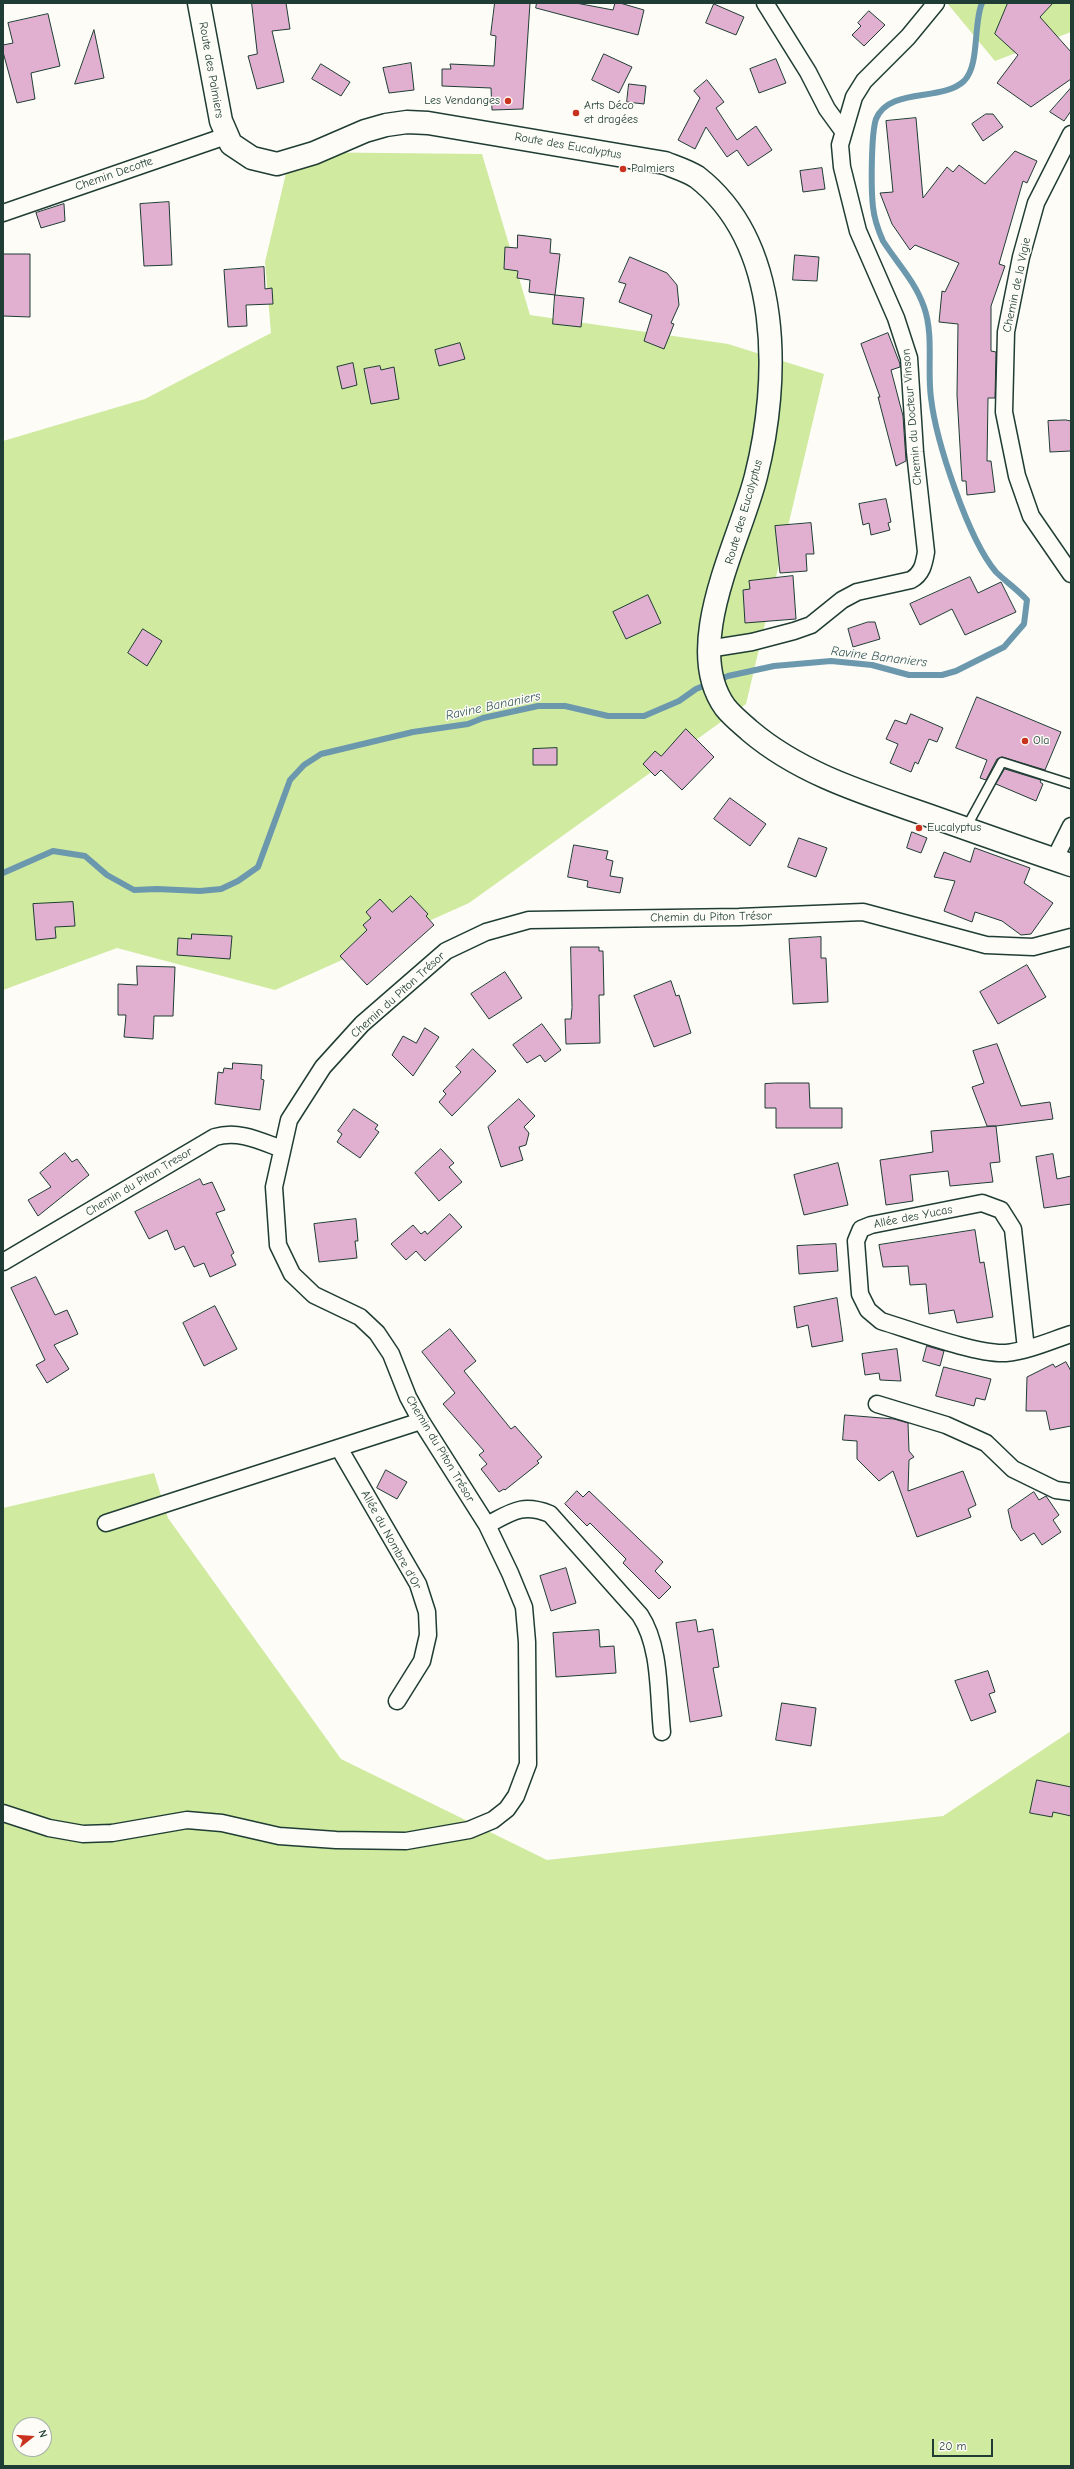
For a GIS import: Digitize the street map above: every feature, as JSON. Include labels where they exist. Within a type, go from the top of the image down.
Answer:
[{"type":"main road","name":"Route des Palmiers","points":[[199,3],[221,121],[226,136]]},
{"type":"main road","name":"Route des Eucalyptus","points":[[226,136],[231,144],[252,158],[277,164],[314,153],[365,131],[408,122],[428,123],[666,163],[695,176],[718,198],[739,228],[762,284],[769,319],[770,375],[767,414],[756,476],[712,614],[708,656],[718,695],[726,708],[772,749],[832,782],[1062,862]]},
{"type":"street","points":[[765,3],[808,72],[827,109],[843,131]]},
{"type":"street","name":"Chemin du Docteur Vinson","points":[[708,656],[811,625],[842,600],[857,592],[911,580],[918,576],[923,567],[926,552],[915,452],[909,358],[896,318],[858,231],[842,167],[840,145],[854,97],[864,81],[908,37],[936,3]]},
{"type":"street","name":"Chemin de la Vigie","points":[[1071,134],[1036,203],[1021,257],[1006,332],[1004,412],[1017,476],[1031,516],[1071,574]]},
{"type":"street","name":"Chemin Decotte","points":[[3,213],[226,136]]},
{"type":"street","points":[[1062,862],[1071,826]]},
{"type":"street","name":"Chemin du Piton Trésor","points":[[3,1813],[49,1828],[83,1834],[112,1833],[188,1820],[222,1823],[279,1836],[336,1840],[406,1841],[469,1830],[493,1820],[507,1809],[516,1796],[528,1764],[527,1642],[524,1608],[487,1525],[421,1421],[408,1397],[391,1354],[377,1333],[360,1317],[314,1295],[292,1274],[278,1244],[274,1187],[288,1120],[324,1067],[362,1024],[446,951],[486,932],[529,920],[739,917],[863,912],[986,945],[1033,947],[1071,937]]},
{"type":"street","name":"Chemin du Piton Tresor","points":[[3,1262],[215,1136],[227,1134],[244,1135],[282,1149]]},
{"type":"street","name":"Allée des Yucas","points":[[1026,1349],[1013,1229],[1001,1210],[982,1203],[871,1225],[861,1229],[856,1241],[860,1294],[868,1310],[881,1321],[983,1351],[1006,1353],[1026,1349],[1071,1334]]},
{"type":"street","points":[[877,1404],[946,1425],[986,1443],[1013,1469],[1056,1490],[1071,1492]]},
{"type":"street","points":[[106,1523],[421,1421]]},
{"type":"street","name":"Allée du Nombre d'Or","points":[[339,1448],[418,1584],[427,1612],[428,1635],[422,1661],[397,1701]]},
{"type":"street","points":[[487,1525],[518,1509],[534,1508],[550,1514],[640,1614],[648,1627],[652,1642],[662,1732]]},
{"type":"lane","points":[[966,829],[1002,762],[1071,784]]},
{"type":"green space","points":[[947,3],[1071,3],[1071,32],[995,61]]},
{"type":"green space","points":[[291,152],[482,154],[530,315],[728,344],[824,374],[746,704],[469,903],[275,990],[117,948],[3,990],[3,441],[145,399],[271,333],[265,262]]},
{"type":"green space","points":[[154,1473],[168,1518],[341,1759],[547,1860],[943,1816],[1071,1731],[1071,2466],[3,2466],[3,1508]]},
{"type":"building","points":[[252,3],[286,3],[290,29],[272,31],[284,82],[257,89],[248,56],[257,54]]},
{"type":"building","points":[[495,3],[530,3],[523,109],[492,110],[491,88],[442,86],[442,69],[451,69],[450,64],[494,66],[496,36],[491,35]]},
{"type":"building","points":[[537,3],[576,3],[613,10],[615,3],[620,3],[644,10],[638,35],[536,8]]},
{"type":"building","points":[[1008,3],[1053,3],[1040,17],[1071,52],[1071,79],[1031,107],[997,83],[1018,55],[995,34]]},
{"type":"building","points":[[714,4],[744,17],[736,35],[706,23]]},
{"type":"building","points":[[869,11],[885,25],[864,46],[852,35],[861,26],[858,23]]},
{"type":"building","points":[[48,14],[60,66],[31,73],[35,99],[17,103],[3,52],[3,45],[13,43],[8,23]]},
{"type":"building","points":[[94,30],[104,78],[75,84]]},
{"type":"building","points":[[604,54],[632,67],[619,93],[592,80]]},
{"type":"building","points":[[776,59],[786,83],[759,93],[750,69]]},
{"type":"building","points":[[411,63],[414,90],[389,93],[383,68]]},
{"type":"building","points":[[321,64],[350,82],[341,96],[312,79]]},
{"type":"building","points":[[707,80],[724,102],[716,108],[737,140],[756,126],[772,150],[748,166],[737,150],[727,157],[706,127],[695,149],[678,140],[700,98],[694,91]]},
{"type":"building","points":[[629,84],[646,86],[644,104],[627,102]]},
{"type":"building","points":[[1071,88],[1071,111],[1064,121],[1050,112]]},
{"type":"building","points":[[986,114],[993,114],[1003,127],[983,141],[972,124]]},
{"type":"building","points":[[916,118],[923,198],[947,167],[953,172],[959,165],[985,184],[1015,151],[1037,161],[1027,183],[1023,181],[999,264],[1005,266],[991,306],[991,351],[996,352],[995,398],[988,398],[987,461],[991,461],[995,492],[967,495],[966,481],[962,481],[957,395],[958,324],[939,322],[942,291],[945,292],[959,263],[915,245],[910,250],[892,224],[880,193],[893,192],[886,121]]},
{"type":"building","points":[[822,168],[825,189],[803,192],[800,171]]},
{"type":"building","points":[[169,202],[172,265],[144,266],[140,204]]},
{"type":"building","points":[[64,204],[65,221],[41,228],[36,213]]},
{"type":"building","points":[[518,235],[551,239],[550,253],[560,254],[555,295],[529,292],[530,280],[517,278],[518,271],[504,269],[505,247],[517,248]]},
{"type":"building","points":[[3,254],[30,254],[30,317],[3,316]]},
{"type":"building","points":[[795,255],[819,257],[817,281],[793,280]]},
{"type":"building","points":[[630,257],[667,273],[677,285],[679,305],[671,323],[674,324],[664,349],[644,341],[652,315],[619,302],[626,284],[619,282]]},
{"type":"building","points":[[264,267],[265,289],[272,288],[273,304],[246,305],[247,326],[228,327],[224,270]]},
{"type":"building","points":[[555,295],[584,298],[581,327],[553,324]]},
{"type":"building","points":[[888,333],[900,364],[900,367],[891,370],[903,416],[906,461],[896,466],[878,397],[880,397],[861,344]]},
{"type":"building","points":[[460,343],[465,359],[439,366],[435,350]]},
{"type":"building","points":[[353,363],[357,385],[342,389],[337,367]]},
{"type":"building","points":[[380,366],[381,370],[394,367],[399,399],[371,404],[364,369]]},
{"type":"building","points":[[1048,421],[1071,421],[1071,451],[1050,452]]},
{"type":"building","points":[[886,499],[891,522],[888,523],[890,530],[871,535],[869,523],[863,525],[859,504]]},
{"type":"building","points":[[811,523],[814,554],[806,554],[807,571],[780,573],[775,526]]},
{"type":"building","points":[[793,576],[796,619],[745,623],[743,590],[750,589],[749,581]]},
{"type":"building","points":[[970,577],[978,593],[1001,582],[1016,612],[965,635],[952,609],[920,625],[910,604]]},
{"type":"building","points":[[648,595],[661,623],[626,639],[613,612]]},
{"type":"building","points":[[868,622],[875,622],[880,639],[853,647],[848,629]]},
{"type":"building","points":[[143,629],[162,641],[147,666],[128,653]]},
{"type":"building","points":[[977,697],[1061,732],[1045,770],[1002,757],[997,759],[986,780],[980,778],[987,760],[956,748]]},
{"type":"building","points":[[911,714],[943,728],[937,742],[929,739],[918,764],[915,762],[911,772],[890,763],[898,744],[886,739],[895,720],[906,724]]},
{"type":"building","points":[[686,729],[714,757],[682,790],[661,770],[655,776],[643,764],[655,751],[661,756]]},
{"type":"building","points":[[557,748],[557,765],[533,765],[533,749]]},
{"type":"building","points":[[1005,769],[1041,780],[1040,782],[1043,784],[1036,801],[996,784]]},
{"type":"building","points":[[730,798],[766,824],[750,846],[714,819]]},
{"type":"building","points":[[912,832],[927,838],[921,853],[907,848]]},
{"type":"building","points":[[799,838],[827,848],[816,877],[788,867]]},
{"type":"building","points":[[574,845],[608,851],[606,859],[613,861],[610,876],[623,878],[620,893],[587,887],[588,881],[568,877]]},
{"type":"building","points":[[975,848],[1030,868],[1024,883],[1053,903],[1031,934],[1021,935],[1002,921],[975,912],[972,922],[944,911],[955,881],[934,877],[944,852],[970,862]]},
{"type":"building","points":[[411,896],[428,914],[426,916],[434,925],[367,985],[340,956],[367,930],[363,925],[371,918],[366,912],[380,899],[392,912]]},
{"type":"building","points":[[73,902],[75,926],[55,927],[56,938],[36,940],[33,904]]},
{"type":"building","points":[[192,934],[232,936],[230,959],[177,955],[178,938],[191,939]]},
{"type":"building","points":[[821,937],[821,958],[826,958],[828,1002],[793,1004],[789,939]]},
{"type":"building","points":[[571,947],[599,947],[599,951],[603,951],[604,995],[599,995],[600,1043],[566,1044],[565,1019],[571,1019],[572,1008]]},
{"type":"building","points":[[1027,965],[1046,997],[998,1024],[980,992]]},
{"type":"building","points":[[137,966],[175,967],[173,1016],[154,1016],[153,1039],[124,1037],[126,1015],[118,1015],[118,984],[137,985]]},
{"type":"building","points":[[505,972],[522,998],[489,1019],[471,994]]},
{"type":"building","points":[[671,981],[676,996],[679,995],[691,1033],[654,1047],[634,996]]},
{"type":"building","points":[[542,1024],[561,1050],[545,1062],[540,1055],[527,1063],[513,1045]]},
{"type":"building","points":[[425,1028],[439,1037],[413,1076],[392,1055],[403,1036],[416,1043]]},
{"type":"building","points":[[997,1044],[1021,1106],[1050,1102],[1053,1119],[987,1126],[972,1087],[984,1083],[973,1051]]},
{"type":"building","points":[[473,1049],[496,1071],[452,1116],[439,1102],[446,1094],[443,1091],[461,1072],[456,1067]]},
{"type":"building","points":[[233,1063],[262,1065],[261,1079],[264,1080],[260,1110],[215,1104],[218,1072],[223,1073],[224,1068],[232,1069]]},
{"type":"building","points":[[809,1083],[810,1108],[842,1108],[842,1128],[776,1128],[776,1108],[765,1108],[765,1084]]},
{"type":"building","points":[[519,1099],[535,1116],[524,1127],[529,1133],[526,1145],[519,1147],[523,1160],[501,1167],[488,1127]]},
{"type":"building","points":[[354,1109],[378,1125],[375,1129],[379,1132],[360,1158],[337,1142],[342,1134],[338,1131]]},
{"type":"building","points":[[996,1126],[1000,1162],[990,1163],[993,1182],[950,1186],[948,1171],[910,1175],[913,1201],[886,1205],[880,1160],[933,1152],[931,1131]]},
{"type":"building","points":[[441,1149],[454,1163],[449,1167],[462,1182],[439,1201],[415,1173]]},
{"type":"building","points":[[65,1153],[72,1162],[77,1159],[89,1175],[38,1216],[28,1200],[51,1187],[40,1173]]},
{"type":"building","points":[[1053,1154],[1057,1179],[1071,1176],[1071,1204],[1044,1208],[1036,1157]]},
{"type":"building","points":[[838,1163],[848,1205],[804,1215],[794,1175]]},
{"type":"building","points":[[200,1179],[203,1185],[212,1182],[225,1210],[216,1213],[234,1253],[231,1255],[236,1265],[210,1277],[204,1263],[194,1267],[184,1246],[175,1250],[167,1230],[149,1239],[135,1212]]},
{"type":"building","points":[[450,1214],[462,1227],[425,1261],[416,1251],[406,1260],[391,1244],[413,1225],[421,1234],[425,1231],[427,1234]]},
{"type":"building","points":[[356,1219],[358,1241],[355,1241],[357,1258],[319,1262],[314,1224]]},
{"type":"building","points":[[975,1230],[980,1263],[984,1262],[993,1317],[957,1323],[954,1310],[929,1314],[926,1284],[910,1285],[908,1266],[883,1267],[879,1245]]},
{"type":"building","points":[[836,1244],[838,1271],[799,1274],[797,1246]]},
{"type":"building","points":[[36,1277],[55,1315],[67,1310],[78,1334],[54,1345],[69,1369],[47,1383],[36,1365],[45,1360],[11,1288]]},
{"type":"building","points":[[837,1298],[843,1341],[812,1347],[808,1325],[797,1328],[794,1307]]},
{"type":"building","points":[[215,1306],[237,1349],[204,1366],[183,1323]]},
{"type":"building","points":[[450,1329],[476,1361],[464,1371],[511,1429],[515,1426],[542,1457],[537,1461],[539,1463],[505,1490],[504,1489],[499,1492],[481,1469],[487,1464],[479,1455],[484,1451],[443,1404],[455,1393],[422,1352]]},
{"type":"building","points":[[927,1346],[944,1351],[940,1366],[923,1361]]},
{"type":"building","points":[[897,1349],[901,1381],[880,1380],[879,1373],[865,1375],[862,1354]]},
{"type":"building","points":[[1066,1362],[1071,1371],[1071,1426],[1050,1430],[1046,1411],[1026,1411],[1027,1377],[1053,1364],[1055,1367]]},
{"type":"building","points":[[944,1367],[991,1379],[985,1400],[976,1398],[974,1406],[936,1396]]},
{"type":"building","points":[[845,1415],[894,1419],[908,1423],[909,1451],[914,1457],[909,1460],[908,1491],[963,1471],[976,1505],[968,1509],[971,1517],[917,1537],[893,1471],[879,1481],[857,1459],[857,1441],[843,1440]]},
{"type":"building","points":[[386,1470],[407,1482],[397,1499],[377,1488]]},
{"type":"building","points":[[577,1491],[583,1497],[589,1491],[663,1562],[655,1571],[671,1587],[659,1599],[623,1563],[626,1559],[590,1523],[587,1526],[565,1504]]},
{"type":"building","points":[[1034,1492],[1039,1500],[1046,1496],[1059,1515],[1053,1520],[1061,1532],[1042,1545],[1034,1533],[1021,1541],[1012,1528],[1008,1510]]},
{"type":"building","points":[[566,1568],[576,1603],[551,1611],[540,1576]]},
{"type":"building","points":[[696,1620],[698,1632],[713,1629],[719,1667],[713,1668],[722,1716],[690,1722],[676,1623]]},
{"type":"building","points":[[599,1630],[600,1647],[614,1646],[616,1673],[556,1677],[553,1633]]},
{"type":"building","points":[[988,1671],[995,1692],[989,1694],[996,1712],[971,1721],[955,1681]]},
{"type":"building","points":[[782,1703],[816,1708],[811,1746],[776,1740]]},
{"type":"building","points":[[1037,1780],[1071,1787],[1071,1816],[1053,1812],[1052,1817],[1030,1813]]},
{"type":"waterway","name":"Ravine Bananiers","points":[[3,873],[53,851],[85,856],[107,875],[134,890],[157,889],[200,891],[221,889],[238,881],[258,867],[290,780],[304,765],[321,754],[413,732],[468,724],[483,718],[538,706],[565,706],[608,716],[644,716],[679,701],[696,689],[728,676],[774,666],[831,661],[872,665],[909,675],[942,675],[956,671],[1004,647],[1024,624],[1027,600],[996,572],[985,557],[964,514],[946,463],[934,416],[930,387],[929,329],[924,307],[916,289],[883,241],[874,215],[872,188],[872,149],[876,119],[883,109],[892,103],[904,98],[943,91],[964,81],[969,74],[972,65],[979,12],[982,3]]},
{"type":"place","name":"Les Vendanges","points":[[508,101]]},
{"type":"place","name":"Arts Déco et dragées","points":[[576,113]]},
{"type":"place","name":"Palmiers","points":[[623,169]]},
{"type":"place","name":"Ola","points":[[1025,741]]},
{"type":"place","name":"Eucalyptus","points":[[919,828]]}]
